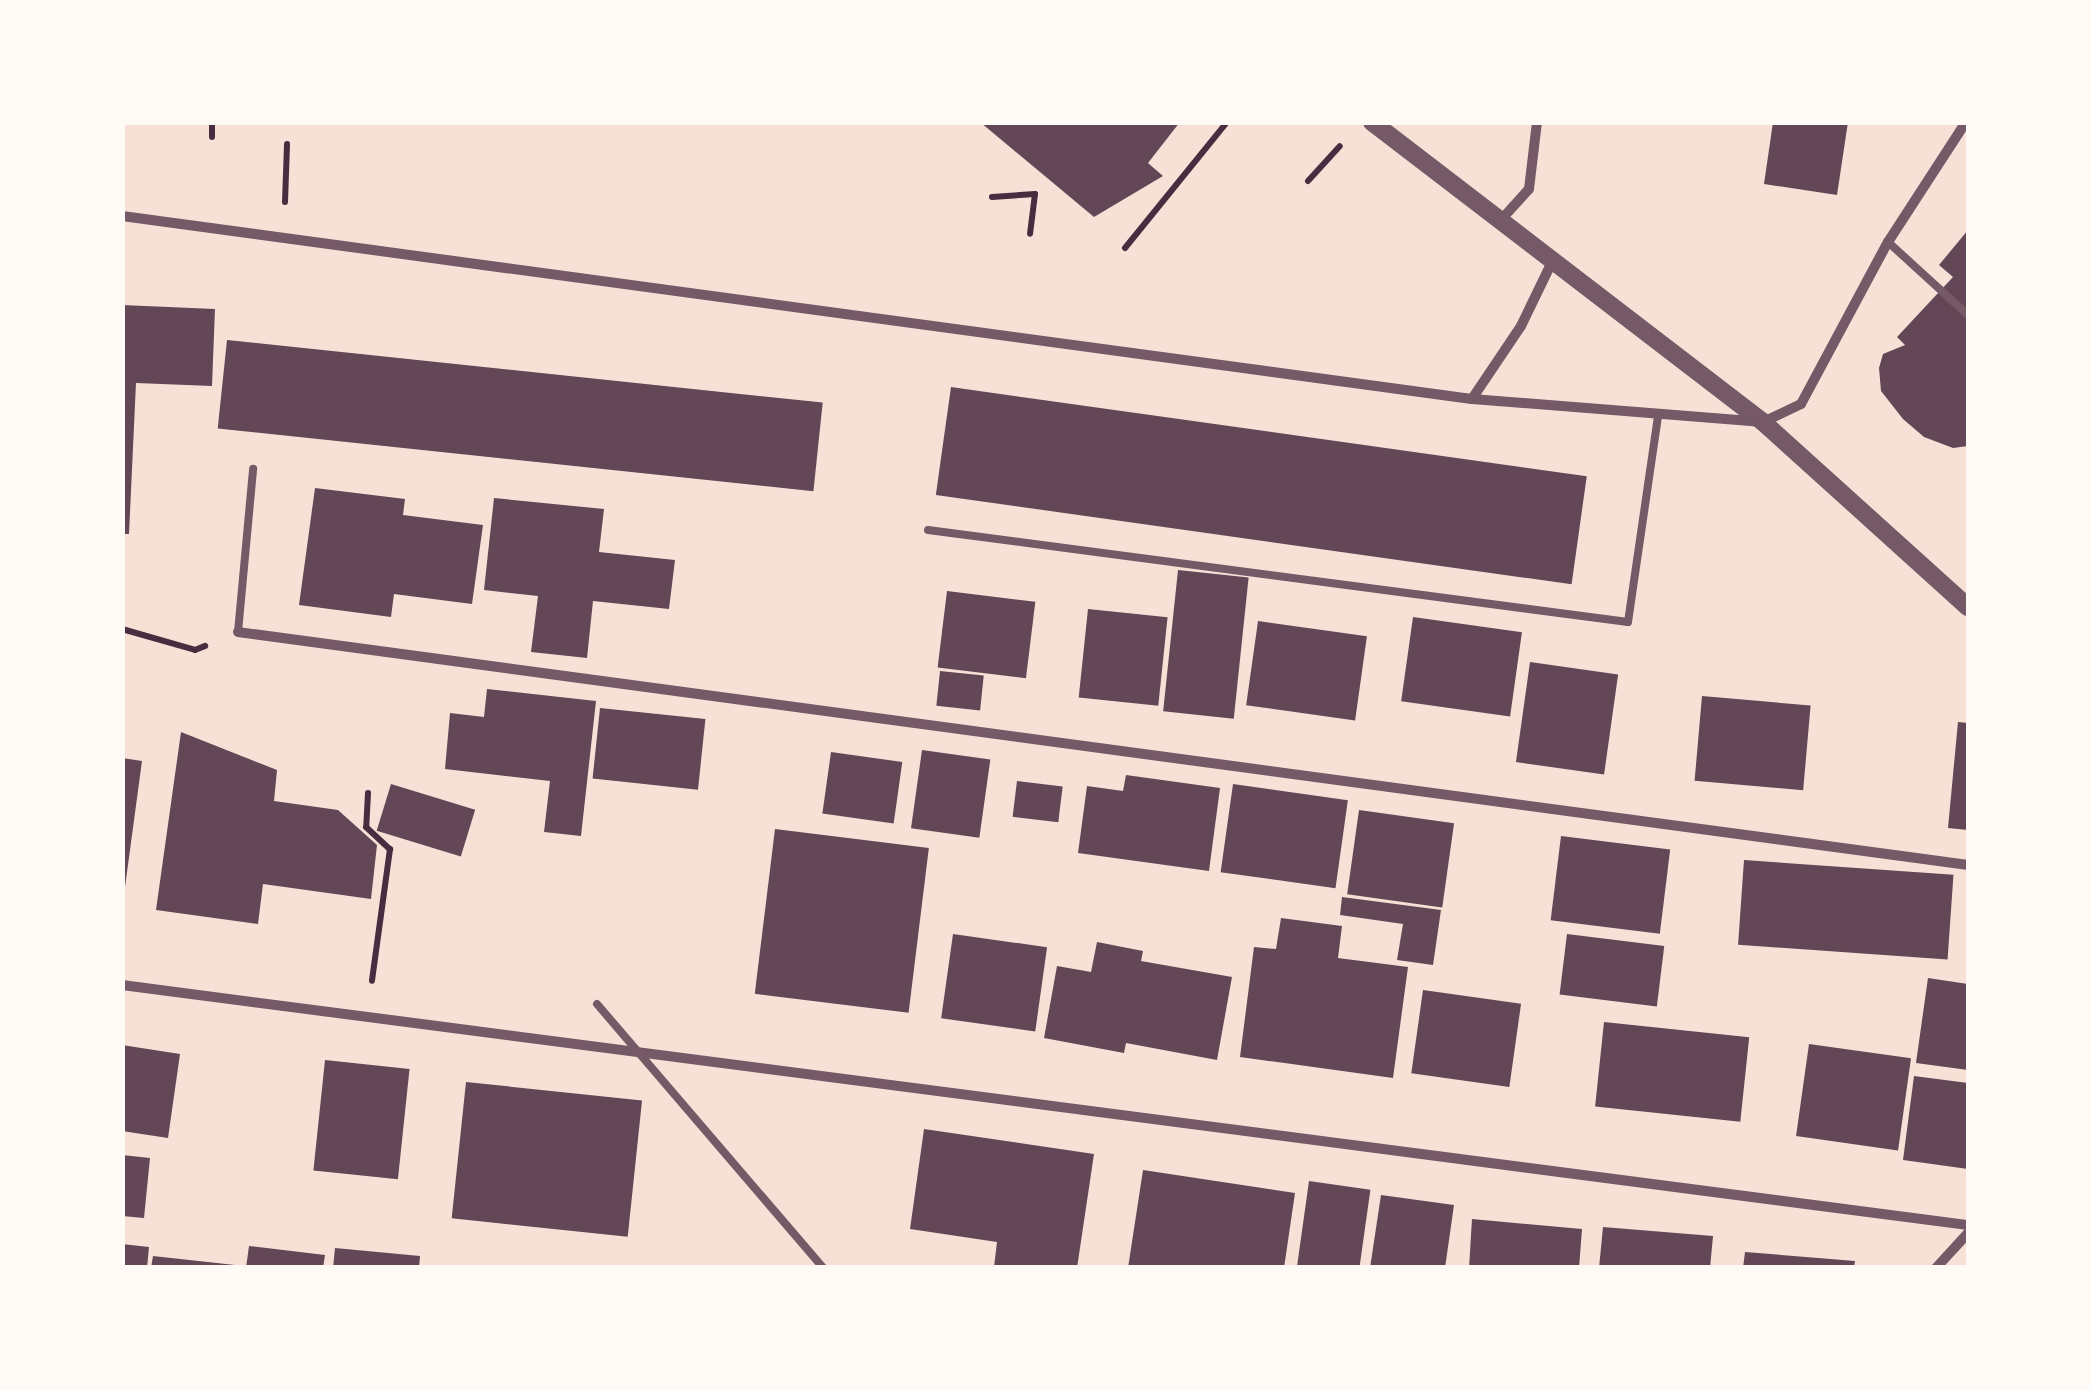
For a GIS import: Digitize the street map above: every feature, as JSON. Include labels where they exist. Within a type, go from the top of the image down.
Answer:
[{"type":"street","points":[[1372,122],[1551,264],[1763,422],[1968,607]]},
{"type":"street","points":[[1500,221],[1529,189],[1538,122]]},
{"type":"street","points":[[122,216],[1472,399],[1763,422],[1801,404],[1888,242],[1966,122]]},
{"type":"street","points":[[1472,399],[1522,326],[1551,264]]},
{"type":"street","points":[[238,632],[1968,865]]},
{"type":"street","points":[[122,985],[1968,1225]]},
{"type":"street","points":[[1936,1268],[1968,1233]]},
{"type":"lane","points":[[1888,242],[1968,315]]},
{"type":"lane","points":[[928,530],[1628,622],[1658,416]]},
{"type":"lane","points":[[238,632],[253,469]]},
{"type":"lane","points":[[597,1004],[823,1268]]},
{"type":"path","points":[[212,122],[212,137]]},
{"type":"path","points":[[1124,248],[1227,122]]},
{"type":"path","points":[[1308,181],[1348,137]]},
{"type":"path","points":[[284,238],[286,144]]},
{"type":"path","points":[[992,197],[1035,194],[1030,234]]},
{"type":"path","points":[[122,629],[195,650],[238,632]]},
{"type":"path","points":[[367,1016],[390,849],[366,827],[368,794]]},
{"type":"building","points":[[980,122],[1180,122],[1148,163],[1163,176],[1094,217]]},
{"type":"building","points":[[1773,122],[1848,122],[1837,195],[1764,184]]},
{"type":"building","points":[[1968,230],[1968,446],[1953,448],[1924,437],[1903,419],[1881,391],[1879,368],[1883,354],[1905,345],[1897,337],[1953,277],[1939,265]]},
{"type":"building","points":[[122,305],[215,309],[212,386],[136,383],[129,534],[122,534]]},
{"type":"building","points":[[227,340],[823,403],[813,491],[218,429]]},
{"type":"building","points":[[951,387],[1587,476],[1572,584],[936,495]]},
{"type":"building","points":[[315,488],[405,499],[403,515],[483,525],[472,604],[394,594],[391,617],[299,605]]},
{"type":"building","points":[[494,498],[604,509],[599,552],[675,560],[669,609],[593,601],[587,658],[531,652],[538,596],[484,590]]},
{"type":"building","points":[[1178,570],[1249,577],[1234,719],[1163,711]]},
{"type":"building","points":[[947,591],[1035,602],[1026,678],[938,667]]},
{"type":"building","points":[[1088,609],[1168,617],[1158,706],[1079,698]]},
{"type":"building","points":[[1413,617],[1522,632],[1510,716],[1401,701]]},
{"type":"building","points":[[1258,621],[1367,636],[1355,720],[1246,705]]},
{"type":"building","points":[[1530,662],[1618,674],[1604,774],[1516,762]]},
{"type":"building","points":[[940,671],[984,676],[980,710],[936,706]]},
{"type":"building","points":[[487,689],[596,701],[581,836],[544,832],[550,781],[445,769],[450,713],[484,717]]},
{"type":"building","points":[[1702,696],[1811,705],[1803,790],[1695,781]]},
{"type":"building","points":[[600,708],[705,719],[698,790],[593,779]]},
{"type":"building","points":[[1958,722],[1968,723],[1968,830],[1948,828]]},
{"type":"building","points":[[181,732],[277,770],[274,801],[338,810],[377,845],[371,899],[263,884],[258,924],[156,910]]},
{"type":"building","points":[[922,750],[990,760],[979,838],[911,828]]},
{"type":"building","points":[[831,752],[902,762],[894,823],[822,813]]},
{"type":"building","points":[[122,758],[142,761],[125,887],[122,887]]},
{"type":"building","points":[[1126,775],[1220,788],[1209,871],[1078,853],[1087,786],[1123,791]]},
{"type":"building","points":[[1017,781],[1063,787],[1058,822],[1013,817]]},
{"type":"building","points":[[391,784],[475,810],[461,857],[377,831]]},
{"type":"building","points":[[1233,784],[1348,800],[1335,888],[1221,872]]},
{"type":"building","points":[[1359,810],[1454,823],[1442,908],[1347,894]]},
{"type":"building","points":[[775,829],[929,848],[909,1013],[755,994]]},
{"type":"building","points":[[1561,836],[1670,849],[1660,934],[1551,920]]},
{"type":"building","points":[[1744,860],[1953,875],[1948,959],[1738,945]]},
{"type":"building","points":[[1342,897],[1441,910],[1433,965],[1397,960],[1403,924],[1340,915]]},
{"type":"building","points":[[1281,918],[1342,926],[1338,958],[1408,967],[1393,1078],[1240,1057],[1254,947],[1276,949]]},
{"type":"building","points":[[953,934],[1047,947],[1035,1031],[941,1018]]},
{"type":"building","points":[[1567,934],[1664,946],[1657,1006],[1560,995]]},
{"type":"building","points":[[1097,942],[1143,951],[1141,961],[1232,977],[1217,1060],[1126,1043],[1124,1053],[1044,1038],[1057,966],[1091,972]]},
{"type":"building","points":[[1928,978],[1968,984],[1968,1070],[1916,1063]]},
{"type":"building","points":[[1423,990],[1521,1004],[1509,1087],[1411,1073]]},
{"type":"building","points":[[1604,1022],[1749,1037],[1740,1122],[1595,1107]]},
{"type":"building","points":[[1809,1044],[1911,1058],[1898,1150],[1796,1136]]},
{"type":"building","points":[[122,1045],[180,1054],[168,1138],[122,1131]]},
{"type":"building","points":[[325,1060],[410,1069],[398,1179],[313,1170]]},
{"type":"building","points":[[1914,1076],[1968,1083],[1968,1169],[1903,1160]]},
{"type":"building","points":[[466,1082],[642,1101],[628,1237],[452,1218]]},
{"type":"building","points":[[924,1129],[1094,1154],[1077,1268],[994,1267],[997,1242],[910,1229]]},
{"type":"building","points":[[122,1155],[150,1158],[144,1218],[122,1216]]},
{"type":"building","points":[[1143,1170],[1295,1193],[1284,1268],[1128,1268]]},
{"type":"building","points":[[1309,1181],[1370,1190],[1359,1268],[1297,1268]]},
{"type":"building","points":[[1381,1195],[1454,1205],[1445,1268],[1370,1268]]},
{"type":"building","points":[[1472,1219],[1582,1229],[1579,1268],[1469,1268]]},
{"type":"building","points":[[1603,1227],[1713,1236],[1710,1268],[1599,1268]]},
{"type":"building","points":[[122,1244],[149,1247],[147,1268],[122,1268]]},
{"type":"building","points":[[249,1246],[325,1255],[323,1268],[246,1268]]},
{"type":"building","points":[[335,1248],[420,1256],[419,1268],[333,1268]]},
{"type":"building","points":[[1745,1252],[1855,1261],[1854,1268],[1743,1268]]},
{"type":"building","points":[[153,1256],[235,1265],[235,1268],[151,1268]]}]
